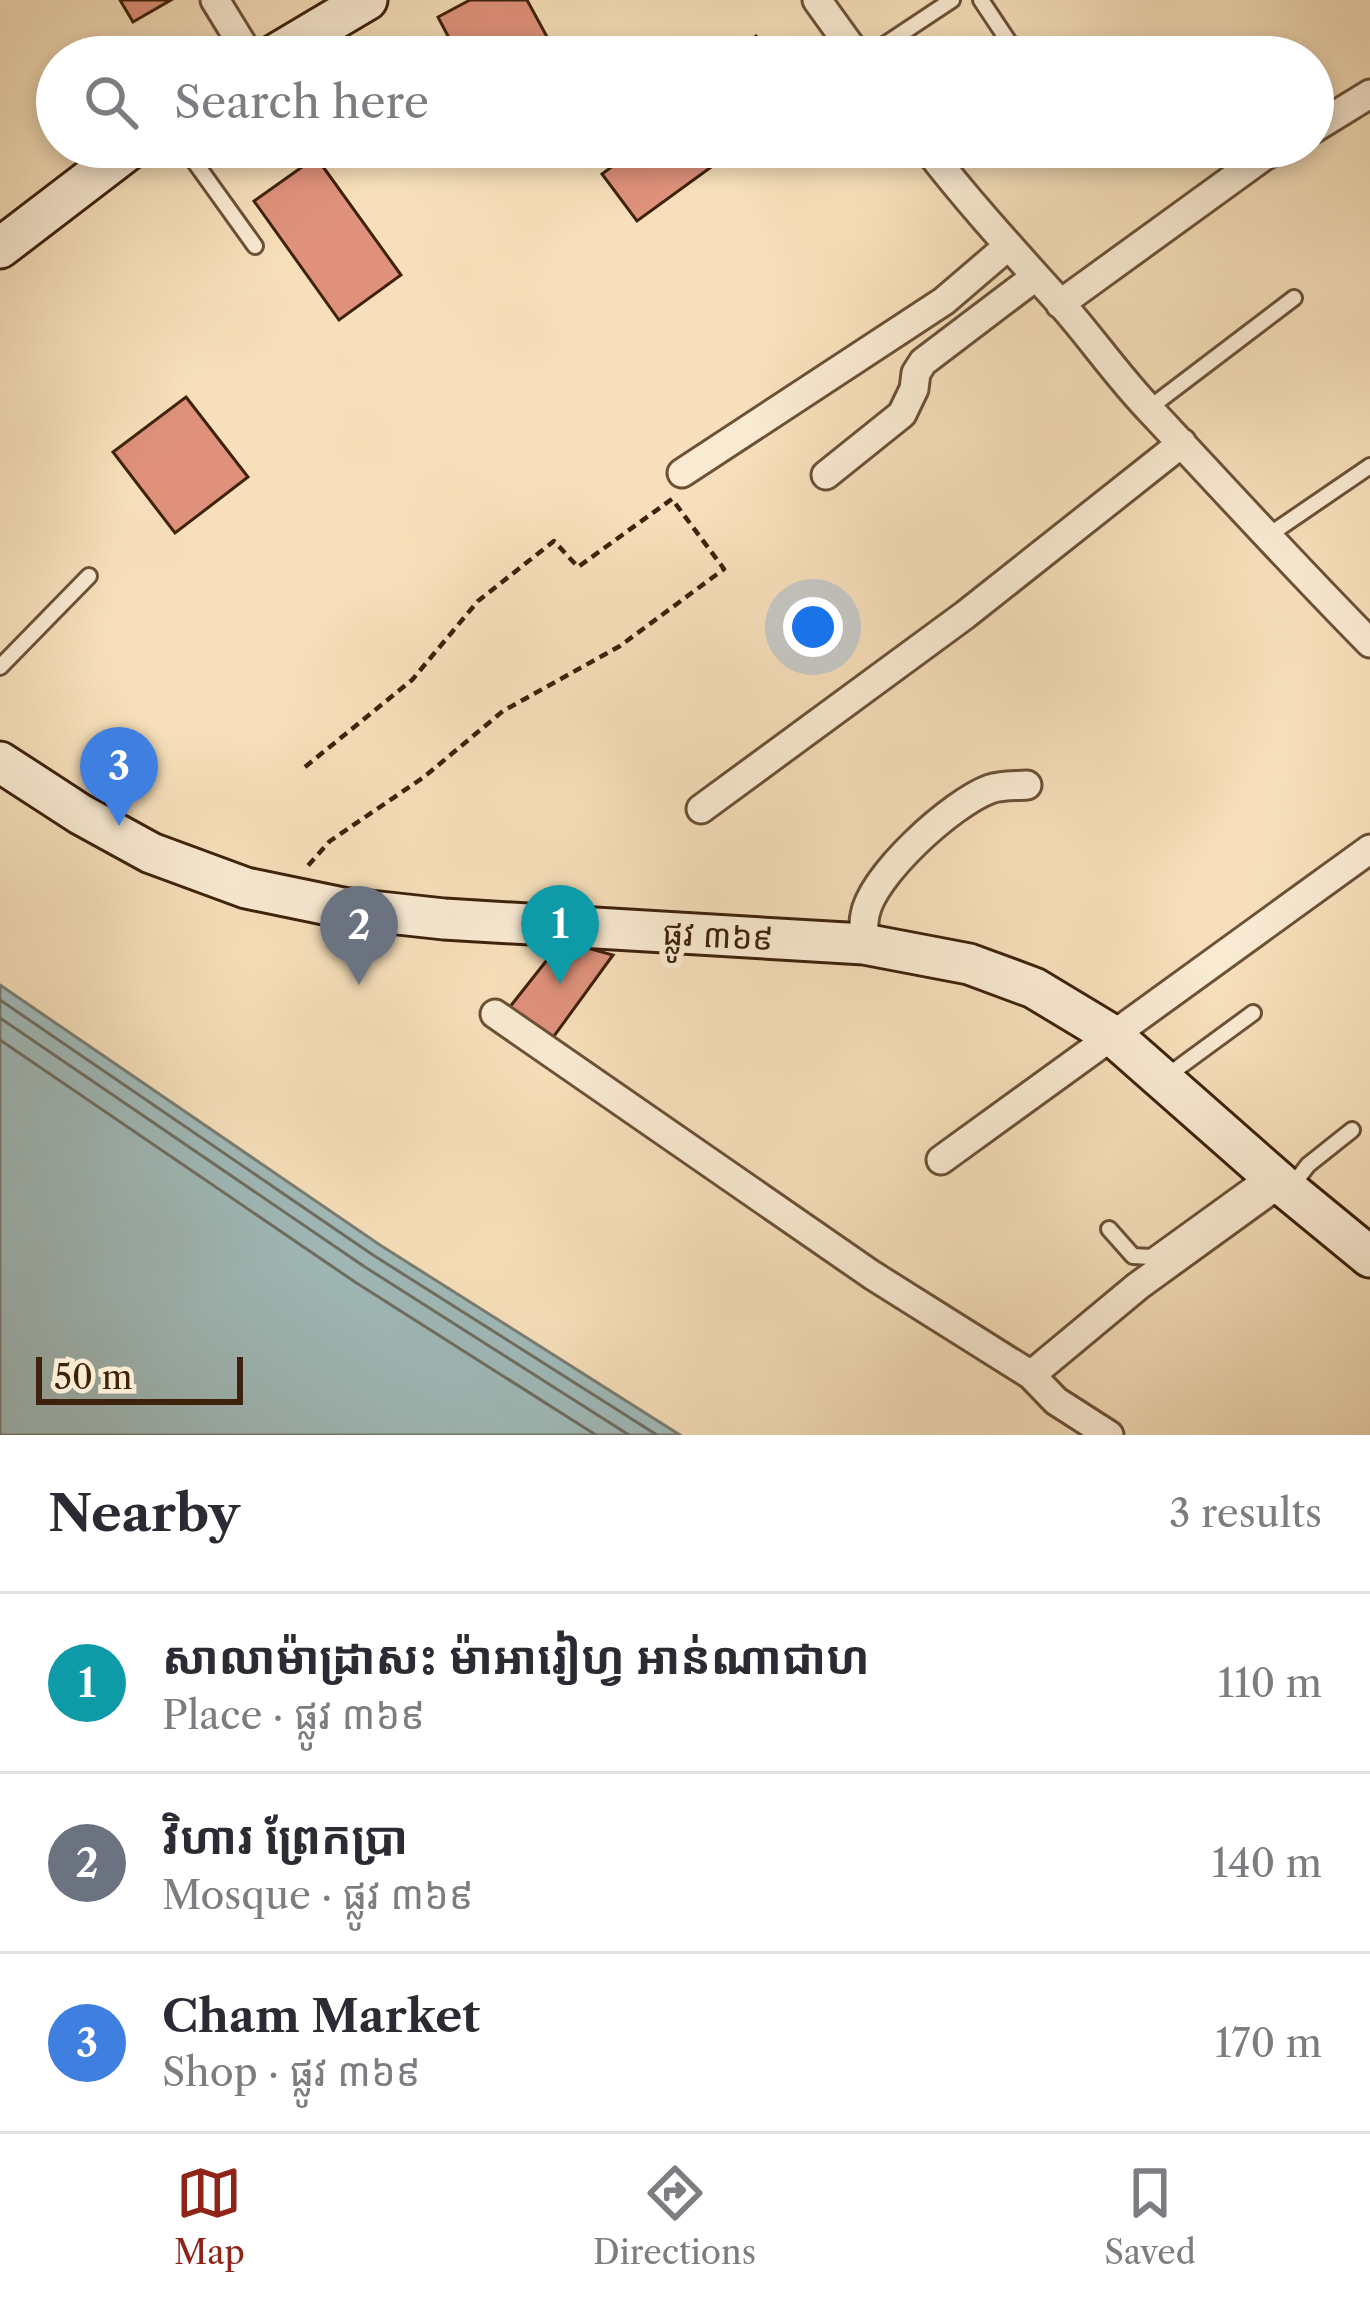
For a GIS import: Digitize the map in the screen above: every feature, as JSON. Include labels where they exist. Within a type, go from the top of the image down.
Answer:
[{"type":"main road","points":[[306,36],[367,0]]},
{"type":"main road","points":[[0,248],[105,168]]},
{"type":"main road","name":"ផ្លូវ ៣៦៩","points":[[0,762],[151,854],[246,888],[343,908],[444,919],[864,944],[969,964],[1034,988],[1112,1035],[1370,1257]]},
{"type":"street","points":[[215,0],[237,36]]},
{"type":"street","points":[[817,0],[845,36]]},
{"type":"street","points":[[1334,116],[1370,94]]},
{"type":"street","points":[[943,168],[1148,409],[1266,537],[1364,625]]},
{"type":"street","points":[[1060,304],[1247,168]]},
{"type":"street","points":[[682,473],[944,301],[1007,247]]},
{"type":"street","points":[[826,475],[902,414],[923,362],[1035,277]]},
{"type":"street","points":[[701,808],[964,615],[1182,442]]},
{"type":"street","points":[[864,944],[865,912],[897,863],[934,824],[995,787],[1027,785]]},
{"type":"street","points":[[941,1160],[1370,849]]},
{"type":"street","points":[[495,1014],[872,1275],[1031,1376],[1056,1401],[1109,1435]]},
{"type":"street","points":[[1031,1376],[1138,1286],[1279,1182]]},
{"type":"lane","points":[[895,36],[952,0]]},
{"type":"lane","points":[[981,0],[1005,36]]},
{"type":"lane","points":[[199,168],[255,246]]},
{"type":"lane","points":[[1148,409],[1294,298]]},
{"type":"lane","points":[[1266,537],[1370,466]]},
{"type":"lane","points":[[0,667],[89,576]]},
{"type":"lane","points":[[1163,1079],[1253,1013]]},
{"type":"lane","points":[[1109,1229],[1133,1256],[1150,1258],[1308,1166],[1352,1130]]},
{"type":"path","points":[[281,895],[330,841],[424,777],[502,711],[620,646],[724,568],[672,499],[578,567],[554,541],[478,601],[412,680],[304,766]]},
{"type":"water","points":[[0,985],[380,1245],[680,1435],[0,1435]]},
{"type":"building","points":[[120,0],[171,0],[133,22]]},
{"type":"building","points":[[470,0],[527,0],[547,36],[448,36],[438,17]]},
{"type":"building","points":[[300,168],[324,168],[401,275],[339,320],[254,201]]},
{"type":"building","points":[[610,168],[710,168],[637,221],[602,174]]},
{"type":"building","points":[[186,397],[248,477],[175,533],[113,452]]},
{"type":"building","points":[[562,941],[613,955],[549,1043],[505,1013]]},
{"type":"place","name":"Cham Market","points":[[119,826]]},
{"type":"place","name":"សាលាម៉ាដ្រាសះ ម៉ាអារៀហ្វ អាន់ណាជាហ","points":[[560,984]]},
{"type":"place","name":"វិហារ ព្រែកប្រា","points":[[359,985]]}]
